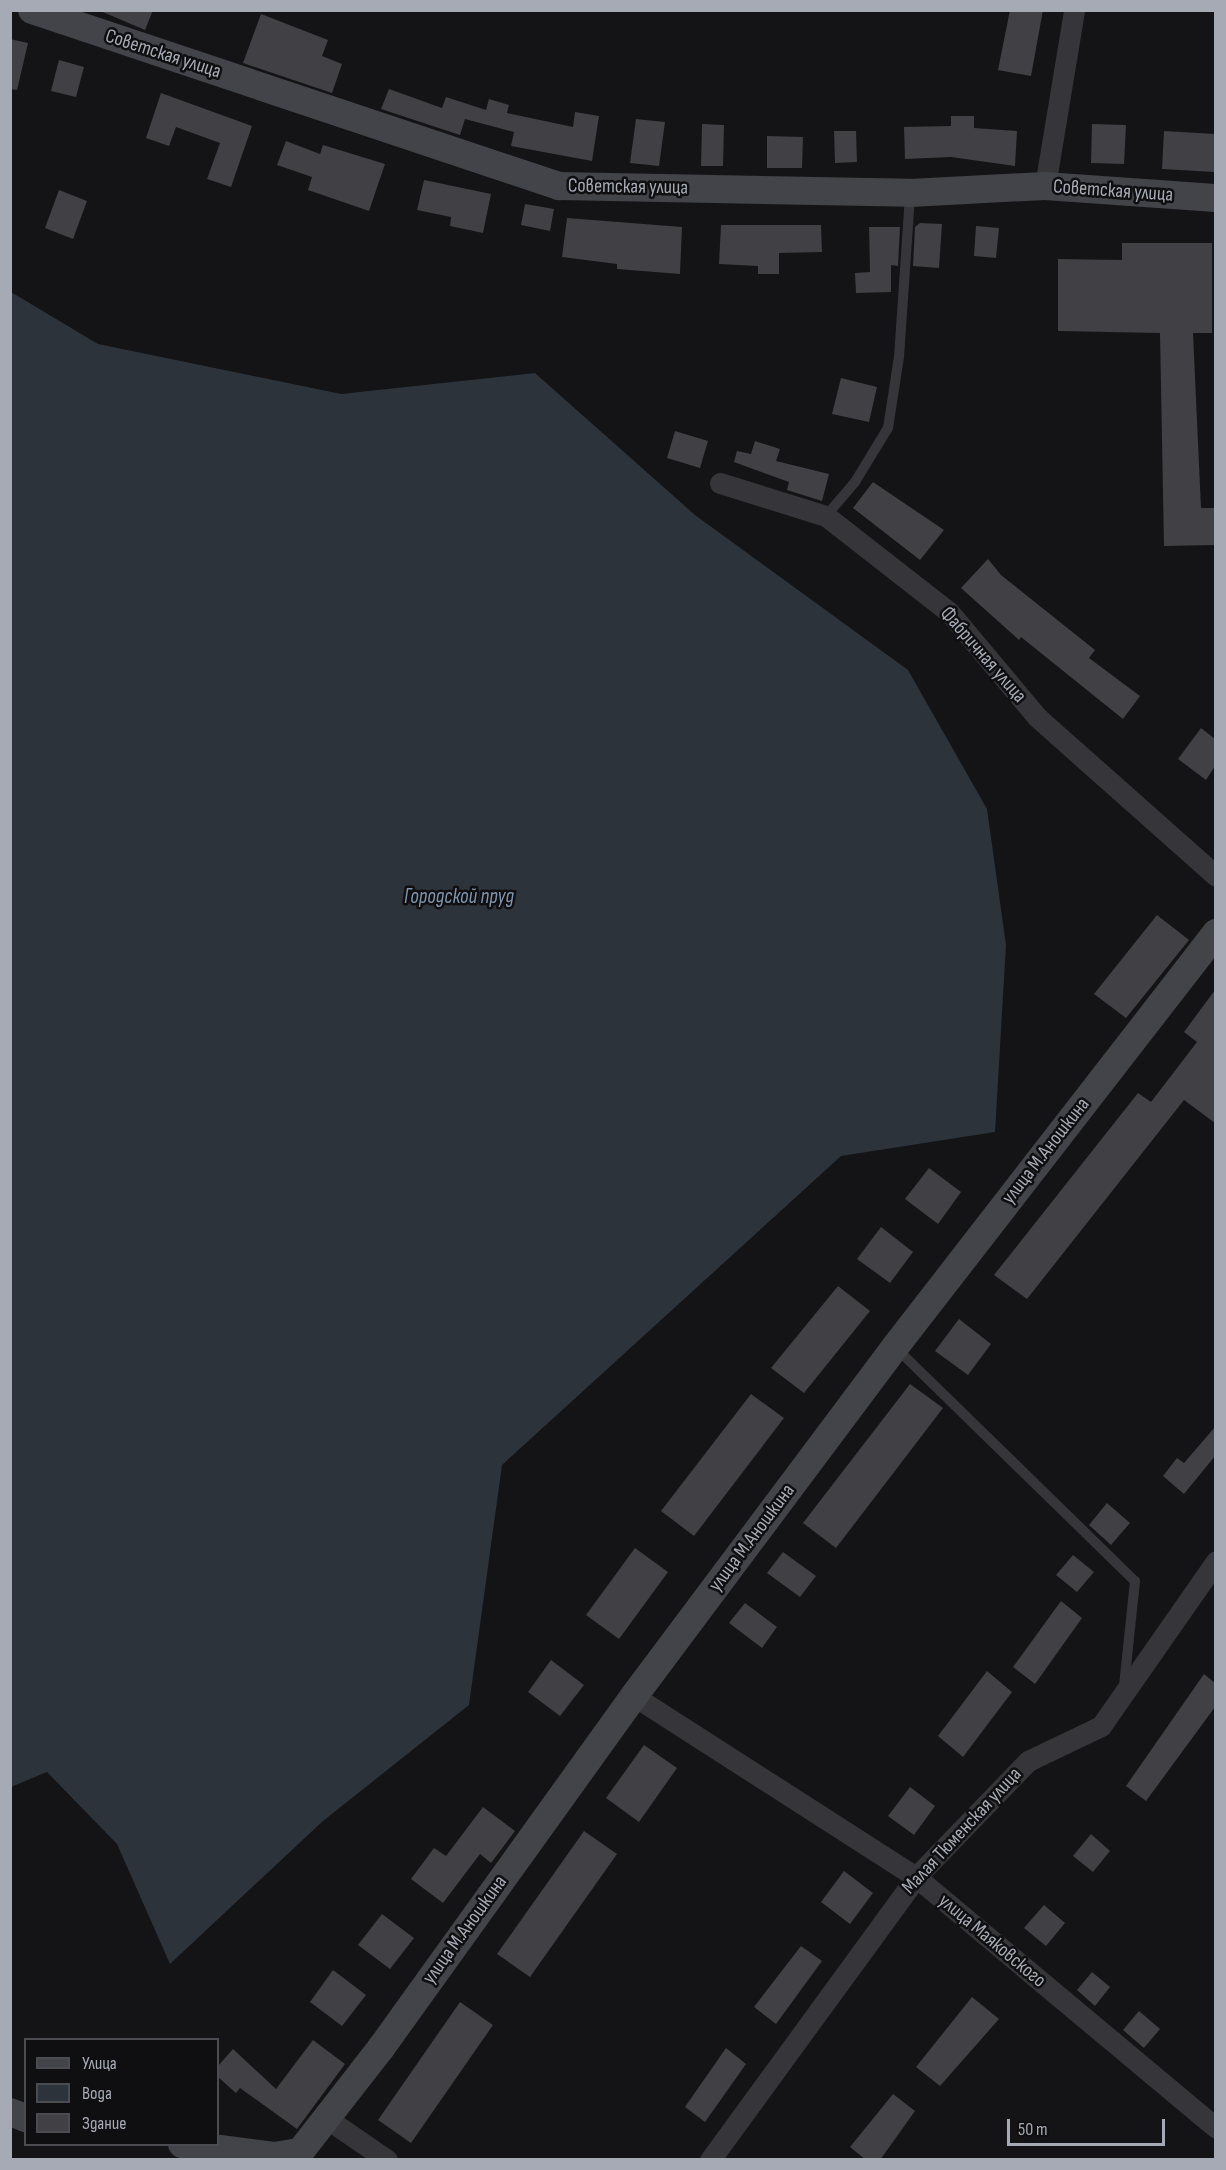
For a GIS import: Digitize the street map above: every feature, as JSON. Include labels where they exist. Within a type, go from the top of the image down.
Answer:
[{"type":"street","name":"Советская улица","points":[[32,10],[559,186],[910,193],[1045,186],[1215,198]]},
{"type":"street","points":[[1045,186],[1074,10]]},
{"type":"street","name":"Фабричная улица","points":[[720,483],[826,516],[949,612],[1037,717],[1215,876]]},
{"type":"street","name":"улица М.Аношкина","points":[[190,2146],[274,2156],[298,2156],[634,1696],[895,1347],[1215,933]]},
{"type":"street","name":"Малая Тюменская улица","points":[[711,2160],[916,1877],[1028,1761],[1101,1726],[1215,1561]]},
{"type":"street","name":"улица Маяковского","points":[[634,1696],[916,1877],[1215,2128]]},
{"type":"street","points":[[326,2118],[387,2160]]},
{"type":"lane","points":[[826,516],[855,482],[888,428],[899,357],[910,193]]},
{"type":"lane","points":[[895,1347],[1134,1581],[1123,1694]]},
{"type":"water","name":"Городской пруд","points":[[11,292],[98,344],[341,394],[535,373],[695,515],[908,670],[987,809],[1006,945],[995,1132],[841,1156],[502,1465],[469,1705],[323,1821],[170,1964],[117,1844],[47,1772],[11,1787]]},
{"type":"building","points":[[98,10],[153,10],[145,30]]},
{"type":"building","points":[[1010,10],[1043,10],[1031,76],[998,70]]},
{"type":"building","points":[[261,14],[328,40],[322,56],[342,64],[332,93],[243,63]]},
{"type":"building","points":[[10,39],[28,43],[17,90],[10,89]]},
{"type":"building","points":[[59,60],[84,67],[76,97],[51,91]]},
{"type":"building","points":[[389,89],[442,108],[446,97],[486,110],[489,99],[509,105],[507,113],[573,127],[575,112],[599,116],[592,161],[511,146],[514,132],[465,119],[460,135],[381,109]]},
{"type":"building","points":[[161,93],[252,126],[231,187],[207,179],[220,143],[176,127],[169,146],[146,138]]},
{"type":"building","points":[[951,116],[974,116],[974,128],[1017,131],[1015,166],[951,157],[905,159],[904,127],[951,126]]},
{"type":"building","points":[[636,119],[665,122],[659,166],[630,163]]},
{"type":"building","points":[[702,124],[724,125],[723,166],[701,166]]},
{"type":"building","points":[[1092,124],[1126,125],[1124,164],[1091,163]]},
{"type":"building","points":[[834,131],[856,131],[857,162],[835,163]]},
{"type":"building","points":[[1164,131],[1215,134],[1214,172],[1162,169]]},
{"type":"building","points":[[767,136],[803,137],[802,168],[767,168]]},
{"type":"building","points":[[286,141],[320,154],[323,145],[385,164],[369,211],[308,190],[312,177],[277,165]]},
{"type":"building","points":[[424,180],[491,194],[483,233],[450,226],[451,217],[417,210]]},
{"type":"building","points":[[59,190],[87,201],[73,239],[45,228]]},
{"type":"building","points":[[525,204],[554,209],[550,231],[521,225]]},
{"type":"building","points":[[567,218],[682,227],[680,274],[617,269],[617,264],[562,257]]},
{"type":"building","points":[[920,223],[942,224],[939,268],[913,266],[915,227]]},
{"type":"building","points":[[721,225],[821,225],[822,252],[779,253],[779,274],[758,274],[758,266],[719,264]]},
{"type":"building","points":[[976,226],[999,228],[996,258],[974,256]]},
{"type":"building","points":[[869,227],[900,227],[898,266],[891,265],[891,292],[856,293],[855,273],[870,272]]},
{"type":"building","points":[[1122,243],[1212,243],[1212,333],[1193,333],[1201,508],[1215,508],[1215,545],[1164,546],[1160,333],[1058,331],[1058,259],[1122,260]]},
{"type":"building","points":[[841,378],[877,387],[869,422],[832,414]]},
{"type":"building","points":[[675,431],[708,441],[700,468],[667,458]]},
{"type":"building","points":[[755,441],[780,449],[776,461],[829,474],[822,501],[787,490],[789,482],[734,462],[737,451],[751,454]]},
{"type":"building","points":[[873,482],[944,530],[920,560],[853,508]]},
{"type":"building","points":[[988,559],[1001,575],[1095,650],[1089,658],[1140,696],[1123,719],[1021,637],[1019,640],[961,588]]},
{"type":"building","points":[[1201,728],[1215,739],[1215,766],[1206,780],[1178,759]]},
{"type":"building","points":[[1157,915],[1189,940],[1126,1018],[1094,994]]},
{"type":"building","points":[[1215,990],[1215,1123],[1184,1100],[1027,1299],[994,1275],[1138,1093],[1151,1102],[1197,1042],[1184,1032]]},
{"type":"building","points":[[929,1168],[961,1192],[938,1224],[905,1199]]},
{"type":"building","points":[[881,1227],[913,1252],[890,1283],[857,1259]]},
{"type":"building","points":[[838,1286],[870,1311],[804,1393],[771,1368]]},
{"type":"building","points":[[959,1319],[991,1344],[968,1375],[935,1351]]},
{"type":"building","points":[[910,1384],[943,1408],[836,1548],[803,1523]]},
{"type":"building","points":[[751,1394],[784,1418],[694,1536],[661,1511]]},
{"type":"building","points":[[1215,1427],[1215,1456],[1184,1494],[1163,1476],[1177,1458],[1184,1463]]},
{"type":"building","points":[[1107,1503],[1130,1523],[1111,1545],[1089,1525]]},
{"type":"building","points":[[635,1548],[668,1572],[619,1639],[586,1615]]},
{"type":"building","points":[[783,1552],[816,1576],[800,1597],[767,1573]]},
{"type":"building","points":[[1073,1555],[1094,1572],[1077,1592],[1056,1575]]},
{"type":"building","points":[[1061,1601],[1082,1618],[1035,1684],[1013,1667]]},
{"type":"building","points":[[745,1603],[777,1627],[762,1648],[729,1623]]},
{"type":"building","points":[[551,1660],[584,1685],[560,1716],[528,1692]]},
{"type":"building","points":[[987,1671],[1012,1692],[963,1757],[938,1736]]},
{"type":"building","points":[[1204,1674],[1215,1683],[1215,1707],[1146,1801],[1126,1786]]},
{"type":"building","points":[[644,1745],[677,1768],[639,1822],[606,1798]]},
{"type":"building","points":[[910,1787],[935,1806],[914,1835],[888,1816]]},
{"type":"building","points":[[483,1807],[515,1831],[491,1863],[480,1854],[443,1903],[411,1879],[434,1848],[446,1856]]},
{"type":"building","points":[[584,1831],[617,1854],[530,1977],[497,1954]]},
{"type":"building","points":[[1091,1834],[1110,1851],[1093,1872],[1073,1856]]},
{"type":"building","points":[[844,1871],[873,1893],[850,1924],[821,1902]]},
{"type":"building","points":[[1044,1905],[1065,1923],[1046,1946],[1024,1928]]},
{"type":"building","points":[[382,1914],[414,1938],[390,1969],[358,1945]]},
{"type":"building","points":[[801,1946],[822,1961],[776,2024],[754,2007]]},
{"type":"building","points":[[333,1970],[366,1995],[342,2026],[310,2002]]},
{"type":"building","points":[[1092,1972],[1110,1987],[1095,2006],[1077,1990]]},
{"type":"building","points":[[972,1997],[999,2019],[940,2086],[916,2067]]},
{"type":"building","points":[[460,2002],[493,2025],[411,2143],[378,2120]]},
{"type":"building","points":[[1139,2011],[1160,2029],[1144,2048],[1123,2030]]},
{"type":"building","points":[[313,2040],[345,2064],[297,2129],[240,2088],[236,2093],[219,2078],[219,2065],[233,2049],[276,2089]]},
{"type":"building","points":[[726,2048],[746,2064],[705,2122],[685,2107]]},
{"type":"building","points":[[893,2094],[915,2111],[880,2160],[866,2160],[850,2147]]}]
